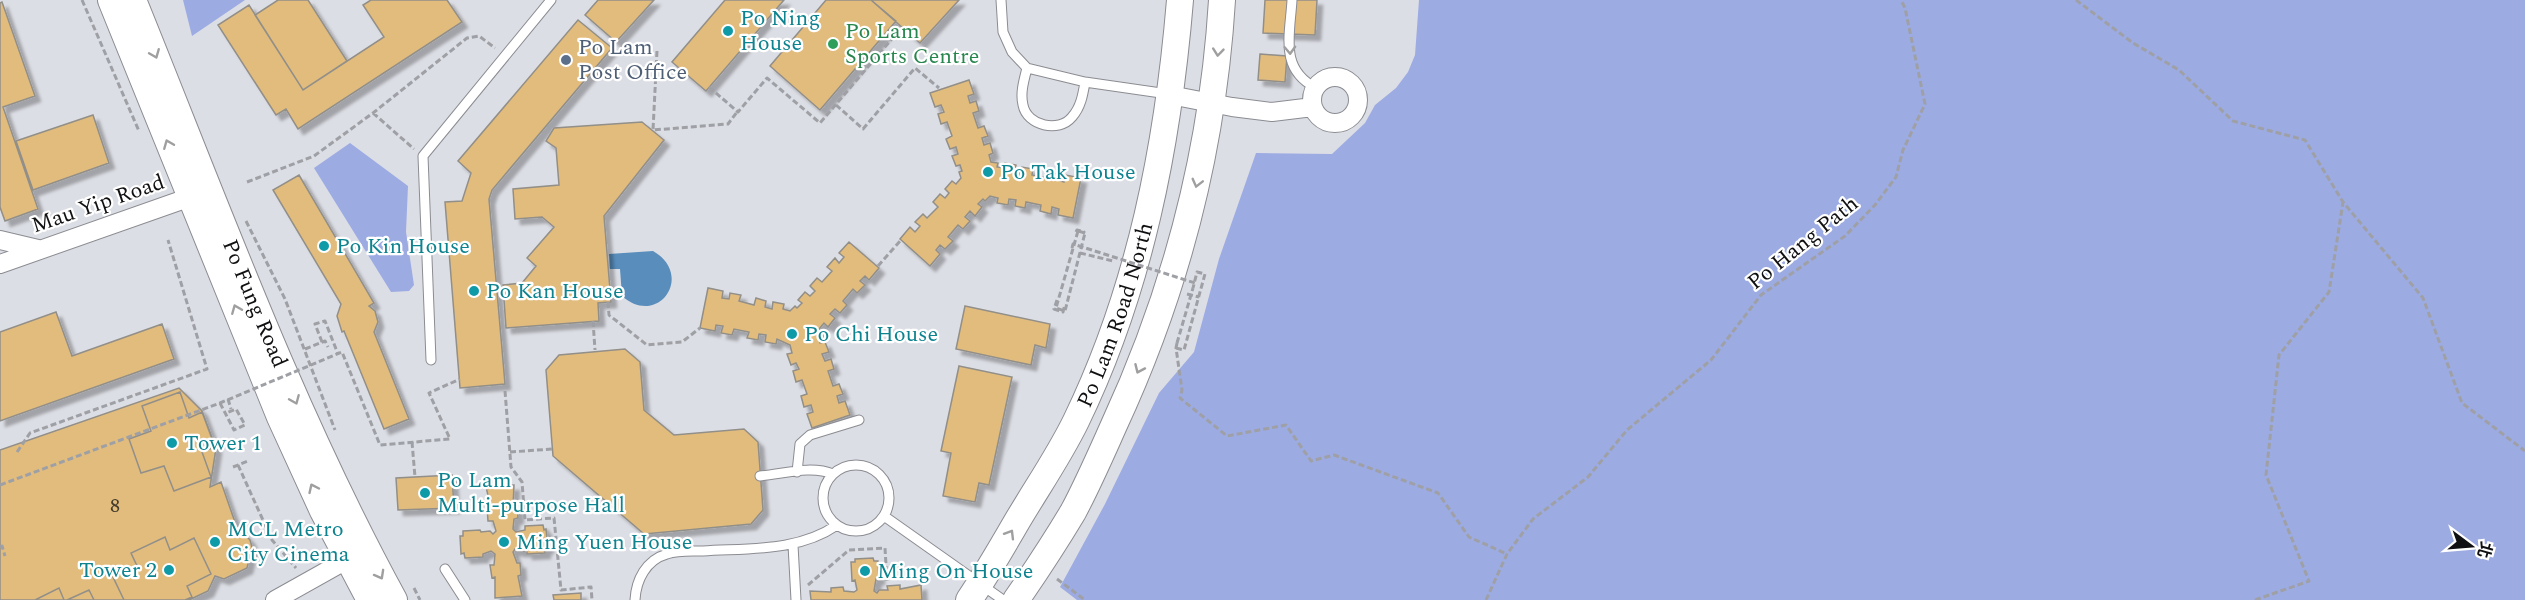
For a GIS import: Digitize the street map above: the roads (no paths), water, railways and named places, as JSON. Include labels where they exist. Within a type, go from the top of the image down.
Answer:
[{"type":"main road","name":"Po Fung Road","points":[[111,0],[298,407],[357,554],[370,600]]},
{"type":"main road","name":"Po Fung Road","points":[[133,0],[200,194]]},
{"type":"main road","name":"Po Lam Road North","points":[[974,592],[1066,440],[1114,333],[1149,214],[1166,128],[1180,0]]},
{"type":"main road","name":"Po Lam Road North","points":[[1016,600],[1073,510],[1148,351],[1188,224],[1213,104],[1222,0]]},
{"type":"main road","name":"Po Fung Road","points":[[357,554],[394,600]]},
{"type":"street","points":[[1341,78],[1347,81],[1356,91],[1357,105],[1350,117],[1336,123],[1322,119],[1313,107],[1313,94],[1316,88],[1327,79],[1341,78]]},
{"type":"street","points":[[1170,95],[1213,104],[1272,112],[1313,107]]},
{"type":"street","name":"Mau Yip Road","points":[[0,264],[200,194]]},
{"type":"street","points":[[0,240],[38,249]]},
{"type":"street","points":[[274,600],[357,554]]},
{"type":"lane","points":[[431,360],[423,156],[551,0]]},
{"type":"lane","points":[[1001,0],[1003,32],[1012,52],[1028,68],[1085,82],[1170,95]]},
{"type":"lane","points":[[1292,0],[1290,60],[1299,77],[1316,88]]},
{"type":"lane","points":[[1028,68],[1022,88],[1023,107],[1035,122],[1054,127],[1071,119],[1081,103],[1085,82]]},
{"type":"lane","points":[[797,472],[800,444],[810,435],[859,420]]},
{"type":"lane","points":[[852,464],[873,469],[881,476],[890,495],[889,506],[878,524],[860,531],[852,531],[837,525],[829,518],[822,501],[826,483],[833,474],[842,467],[852,464]]},
{"type":"lane","points":[[760,476],[823,470],[833,474]]},
{"type":"lane","points":[[884,516],[974,592],[1003,600]]},
{"type":"lane","points":[[635,600],[640,578],[646,567],[668,553],[793,545],[825,533],[837,525]]},
{"type":"lane","points":[[793,545],[796,600]]},
{"type":"lane","points":[[445,569],[465,600]]},
{"type":"place","name":"Po Ning House","points":[[728,31]]},
{"type":"place","name":"Po Lam Sports Centre","points":[[833,44]]},
{"type":"place","name":"Po Lam Post Office","points":[[566,60]]},
{"type":"place","name":"Po Tak House","points":[[988,172]]},
{"type":"place","name":"Po Kin House","points":[[324,246]]},
{"type":"place","name":"Po Kan House","points":[[474,291]]},
{"type":"place","name":"Po Chi House","points":[[792,334]]},
{"type":"place","name":"Tower 1","points":[[172,443]]},
{"type":"place","name":"Po Lam Multi-purpose Hall","points":[[425,493]]},
{"type":"place","name":"MCL Metro City Cinema","points":[[215,542]]},
{"type":"place","name":"Ming Yuen House","points":[[504,542]]},
{"type":"place","name":"Tower 2","points":[[169,570]]},
{"type":"place","name":"Ming On House","points":[[865,571]]}]
